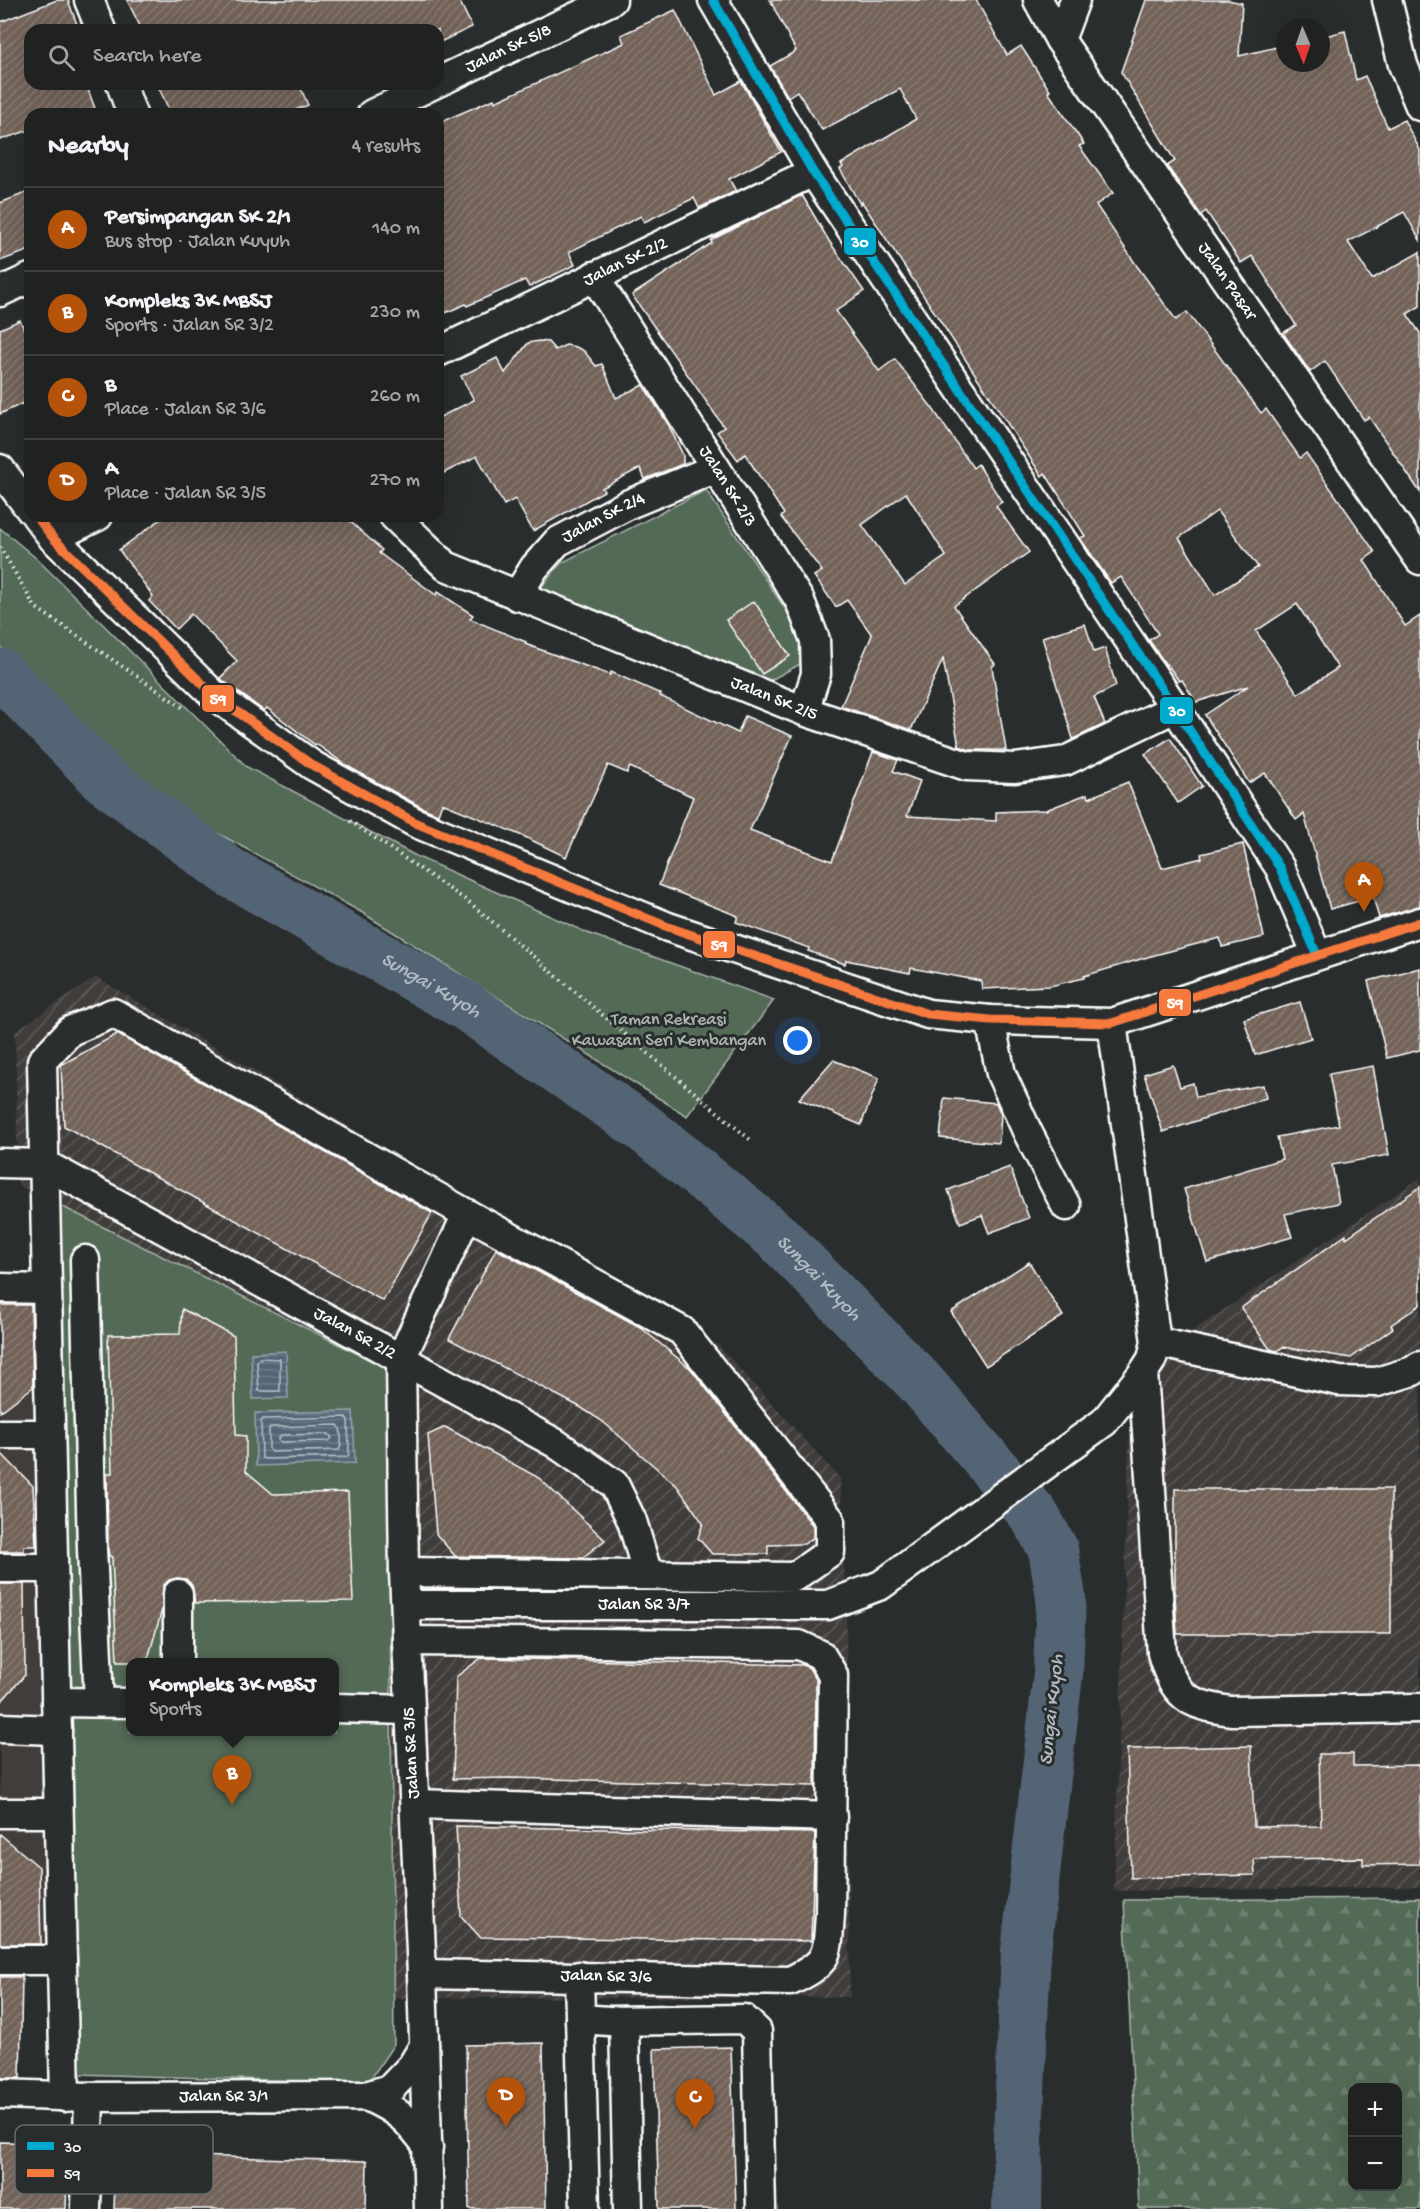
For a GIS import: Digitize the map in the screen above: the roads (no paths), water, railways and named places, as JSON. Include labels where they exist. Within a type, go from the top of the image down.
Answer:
[{"type":"street","points":[[89,0],[99,24]]},
{"type":"street","name":"Jalan SK 5/8","points":[[444,79],[612,0]]},
{"type":"street","points":[[713,0],[813,172],[1175,708],[1280,868],[1317,955]]},
{"type":"street","name":"Jalan Pasar","points":[[1038,0],[1060,40],[1420,560]]},
{"type":"street","points":[[1060,40],[1075,0]]},
{"type":"street","points":[[1387,0],[1403,65],[1420,106]]},
{"type":"street","points":[[123,90],[130,108]]},
{"type":"street","points":[[384,108],[422,90]]},
{"type":"street","name":"Jalan SK 2/2","points":[[444,349],[813,172]]},
{"type":"street","name":"Jalan SK 2/3","points":[[594,276],[714,469],[800,601],[815,640],[816,674],[804,711]]},
{"type":"street","points":[[0,292],[24,281]]},
{"type":"street","points":[[0,469],[24,501]]},
{"type":"street","name":"Jalan SK 2/4","points":[[517,596],[534,568],[557,542],[629,504],[714,469]]},
{"type":"street","points":[[44,527],[69,522]]},
{"type":"street","name":"Jalan SK 2/5","points":[[400,522],[446,566],[804,711],[967,766],[1016,768],[1065,761],[1175,708]]},
{"type":"street","points":[[44,527],[215,696],[312,765],[416,823],[668,927],[928,1014],[990,1020],[1112,1023],[1420,922]]},
{"type":"street","points":[[79,2125],[62,1960],[42,1061],[70,1031],[113,1013],[468,1214],[682,1330],[830,1520],[831,1552],[794,1577],[404,1572]]},
{"type":"street","points":[[990,1020],[1001,1074],[1066,1206]]},
{"type":"street","points":[[1112,1023],[1156,1342],[1152,1359],[1143,1373],[1162,1653],[1168,1676],[1182,1695],[1204,1708],[1231,1711],[1420,1708]]},
{"type":"street","name":"Jalan SR 2/2","points":[[0,1163],[44,1164],[555,1443],[614,1484],[632,1521],[648,1575]]},
{"type":"street","points":[[400,1359],[468,1214]]},
{"type":"street","points":[[85,1260],[92,1550],[99,1702]]},
{"type":"street","points":[[0,1288],[47,1289]]},
{"type":"street","points":[[1156,1342],[1339,1381],[1377,1382],[1413,1371],[1420,1366]]},
{"type":"street","name":"Jalan SR 3/5","points":[[400,1359],[404,1572],[422,1974],[429,2209]]},
{"type":"street","name":"Jalan SR 3/7","points":[[406,1605],[828,1605],[881,1585],[1104,1422],[1143,1373]]},
{"type":"street","points":[[0,1434],[50,1434]]},
{"type":"street","points":[[0,1568],[53,1568]]},
{"type":"street","points":[[178,1594],[178,1658]]},
{"type":"street","points":[[407,1641],[799,1646],[821,1655],[833,1675],[832,1816],[415,1804]]},
{"type":"street","points":[[56,1702],[126,1703]]},
{"type":"street","points":[[339,1708],[410,1710]]},
{"type":"street","points":[[0,1728],[57,1730]]},
{"type":"street","points":[[0,1813],[58,1813]]},
{"type":"street","name":"Jalan SR 3/6","points":[[422,1974],[790,1981],[820,1964],[827,1953],[832,1816]]},
{"type":"street","points":[[0,1960],[62,1960]]},
{"type":"street","points":[[579,1976],[585,2209]]},
{"type":"street","points":[[580,2019],[624,2021],[744,2019],[757,2031],[761,2209]]},
{"type":"street","points":[[624,2021],[628,2209]]},
{"type":"street","points":[[366,2096],[390,2089],[412,2066],[424,2046]]},
{"type":"street","name":"Jalan SR 3/1","points":[[0,2094],[77,2097],[366,2096],[403,2116],[415,2128],[428,2147]]},
{"type":"street","points":[[85,2194],[86,2209]]},
{"type":"water","points":[[286,1351],[288,1398],[253,1399],[251,1353]]},
{"type":"water","points":[[353,1411],[355,1463],[256,1466],[255,1413]]},
{"type":"waterway","name":"Sungai Kuyoh","points":[[0,673],[104,779],[228,871],[466,1006],[644,1128],[778,1238],[919,1381],[1034,1515],[1053,1549],[1061,1597],[1058,1674],[1026,1951],[1017,2209]]},
{"type":"place","name":"Persimpangan SK 2/1","points":[[1364,912]]},
{"type":"place","name":"Kompleks 3K MBSJ","points":[[232,1805]]},
{"type":"place","name":"A","points":[[506,2127]]},
{"type":"place","name":"B","points":[[695,2129]]},
{"type":"park label","name":"Taman Rekreasi Kawasan Seri Kembangan","points":[[669,1030]]}]
